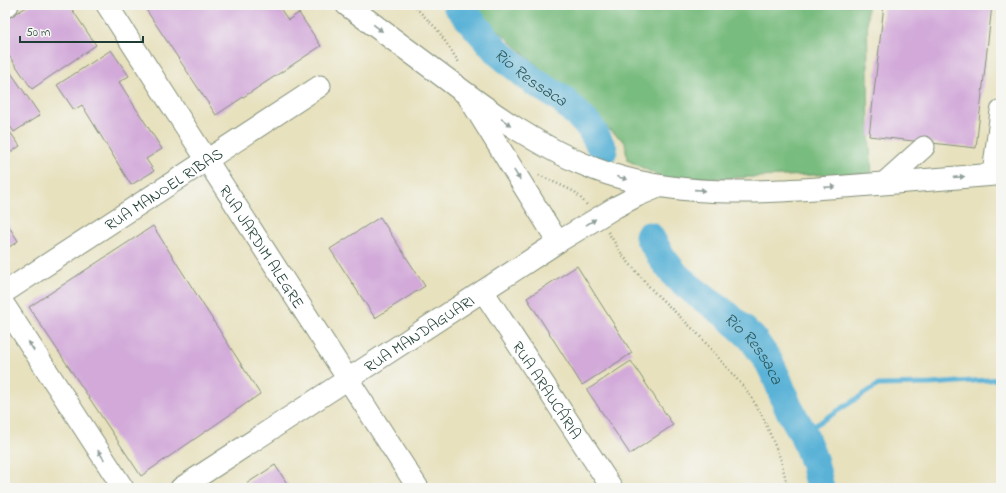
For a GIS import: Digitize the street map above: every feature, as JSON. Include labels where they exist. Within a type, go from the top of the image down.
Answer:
[{"type":"main road","points":[[347,5],[467,94],[520,131],[566,156],[617,177],[661,186],[707,190],[781,191],[997,174]]},
{"type":"street","name":"RUA JARDIM ALEGRE","points":[[106,5],[418,488]]},
{"type":"street","name":"RUA MANOEL RIBAS","points":[[5,292],[320,86]]},
{"type":"street","points":[[467,94],[558,242]]},
{"type":"street","points":[[997,174],[1001,111]]},
{"type":"street","points":[[884,183],[924,147]]},
{"type":"street","name":"RUA MANDAGUARI","points":[[181,488],[558,242],[616,207],[661,186]]},
{"type":"street","name":"RUA ARAUCÁRIA","points":[[483,291],[612,488]]},
{"type":"street","points":[[5,306],[123,488]]},
{"type":"green space","points":[[471,5],[867,5],[869,136],[872,173],[667,180],[627,160],[625,142],[584,109]]},
{"type":"building","points":[[30,5],[69,5],[96,45],[32,89],[5,50],[5,20]]},
{"type":"building","points":[[143,5],[278,5],[288,20],[299,13],[321,46],[216,115]]},
{"type":"building","points":[[884,5],[992,5],[976,148],[869,136]]},
{"type":"building","points":[[111,50],[129,76],[119,82],[162,149],[146,159],[154,171],[131,185],[82,105],[74,110],[57,85]]},
{"type":"building","points":[[5,64],[40,115],[14,132],[5,119]]},
{"type":"building","points":[[5,125],[20,146],[5,156]]},
{"type":"building","points":[[380,217],[425,286],[375,318],[330,249]]},
{"type":"building","points":[[5,220],[18,241],[5,250]]},
{"type":"building","points":[[153,226],[260,394],[141,476],[29,307]]},
{"type":"building","points":[[577,266],[632,353],[582,385],[527,298]]},
{"type":"building","points":[[631,361],[673,425],[630,454],[587,390]]},
{"type":"building","points":[[275,465],[290,488],[240,488]]},
{"type":"waterway","name":"Rio Ressaca","points":[[457,5],[498,52],[533,81],[562,99],[590,127],[603,150]]},
{"type":"waterway","name":"Rio Ressaca","points":[[649,236],[662,258],[676,276],[727,315],[752,338],[769,362],[788,407],[803,433],[814,462],[820,488]]},
{"type":"waterway","points":[[803,433],[878,385],[931,384],[1001,379]]}]
